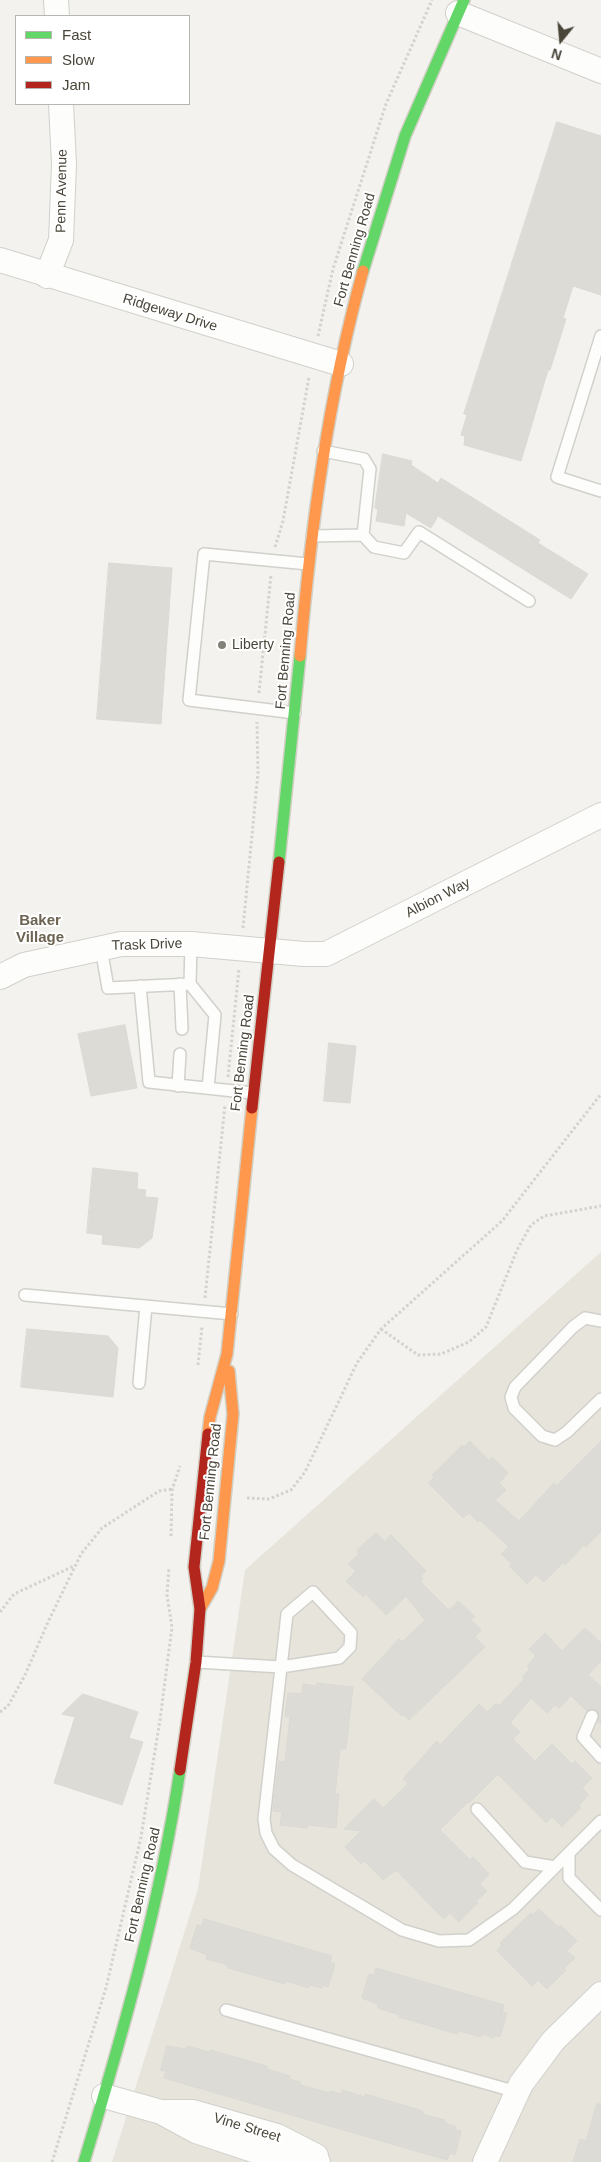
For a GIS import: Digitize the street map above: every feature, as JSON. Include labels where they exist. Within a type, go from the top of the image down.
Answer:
[{"type":"street","points":[[56,0],[57,15]]},
{"type":"street","points":[[461,6],[601,71]]},
{"type":"street","name":"Fort Benning Road","points":[[84,2162],[149,1930],[171,1831],[196,1662],[200,1609],[194,1567],[201,1493],[210,1417],[228,1354],[252,1093],[270,951],[295,713],[308,564],[323,451],[362,272],[405,136],[461,6]]},
{"type":"street","name":"Penn Avenue","points":[[47,276],[61,240],[64,164],[61,105]]},
{"type":"street","name":"Ridgeway Drive","points":[[0,260],[47,276],[341,364]]},
{"type":"street","name":"Albion Way","points":[[270,951],[326,954],[601,815]]},
{"type":"street","name":"Trask Drive","points":[[0,977],[24,964],[120,944],[191,944],[270,951]]},
{"type":"street","name":"Fort Benning Road","points":[[200,1609],[212,1588],[219,1560],[233,1414],[228,1354]]},
{"type":"street","points":[[485,2162],[521,2084],[553,2041],[601,1994]]},
{"type":"street","name":"Vine Street","points":[[104,2096],[161,2112],[196,2131],[271,2156],[318,2162]]},
{"type":"street","name":"Vine Street","points":[[161,2112],[193,2112],[277,2136],[328,2162]]},
{"type":"lane","points":[[601,336],[557,477],[601,492]]},
{"type":"lane","points":[[323,451],[364,459],[370,469],[363,535],[374,547],[404,553],[420,532],[529,602]]},
{"type":"lane","points":[[312,536],[363,535]]},
{"type":"lane","points":[[295,713],[189,700],[204,554],[308,564]]},
{"type":"lane","points":[[182,1030],[185,984],[191,944]]},
{"type":"lane","points":[[101,948],[108,988],[185,984],[215,1015],[208,1088]]},
{"type":"lane","points":[[140,986],[149,1082],[252,1093]]},
{"type":"lane","points":[[178,1086],[180,1054]]},
{"type":"lane","points":[[25,1295],[232,1314]]},
{"type":"lane","points":[[139,1383],[146,1306]]},
{"type":"lane","points":[[601,1321],[586,1318],[573,1327],[515,1386],[511,1397],[514,1408],[542,1436],[555,1440],[568,1432],[601,1399]]},
{"type":"lane","points":[[196,1662],[281,1667],[339,1658],[350,1647],[351,1634],[313,1592],[287,1614],[281,1667],[264,1819],[266,1833],[274,1849],[292,1866],[402,1930],[440,1941],[469,1940],[513,1909],[601,1821]]},
{"type":"lane","points":[[592,1716],[583,1737],[601,1757]]},
{"type":"lane","points":[[477,1809],[525,1862],[555,1867]]},
{"type":"lane","points":[[569,1853],[569,1878],[601,1910]]},
{"type":"lane","points":[[226,2010],[517,2092]]},
{"type":"path","points":[[258,773],[257,709],[272,561],[283,521]]},
{"type":"path","points":[[225,1496],[270,1499],[290,1490],[306,1472],[357,1363],[381,1329],[502,1221],[601,1094]]},
{"type":"path","points":[[381,1329],[418,1355],[441,1354],[469,1342],[486,1327],[517,1250],[531,1225],[544,1216],[601,1206]]},
{"type":"path","points":[[0,1712],[8,1706],[26,1675],[48,1622],[81,1554],[102,1528],[159,1491],[179,1489],[201,1493]]},
{"type":"path","points":[[0,1612],[14,1594],[75,1566]]},
{"type":"shaded area","points":[[601,1252],[601,2162],[112,2162],[198,1889],[245,1570]]},
{"type":"building","points":[[557,122],[601,136],[601,295],[573,286],[563,318],[566,319],[550,370],[548,370],[521,461],[464,445],[465,436],[461,435],[467,415],[464,414]]},
{"type":"building","points":[[383,454],[412,461],[411,465],[438,483],[441,478],[540,540],[538,543],[588,574],[571,599],[438,516],[431,528],[406,513],[404,526],[376,521],[378,509],[375,508]]},
{"type":"building","points":[[109,563],[172,568],[161,724],[97,719]]},
{"type":"building","points":[[125,1025],[137,1088],[91,1096],[78,1034]]},
{"type":"building","points":[[329,1043],[356,1046],[350,1103],[324,1101]]},
{"type":"building","points":[[93,1168],[138,1173],[137,1189],[146,1190],[145,1197],[158,1198],[152,1238],[139,1248],[102,1244],[103,1235],[87,1233]]},
{"type":"building","points":[[27,1329],[108,1336],[118,1348],[113,1397],[21,1387]]},
{"type":"building","points":[[470,1441],[489,1460],[492,1457],[508,1473],[499,1483],[506,1490],[495,1500],[519,1521],[554,1483],[556,1486],[601,1441],[601,1532],[586,1547],[584,1545],[565,1565],[563,1563],[544,1582],[536,1575],[527,1584],[509,1566],[512,1564],[501,1554],[509,1547],[480,1520],[478,1522],[469,1513],[463,1518],[428,1483],[434,1477],[432,1475],[462,1445],[464,1447]]},
{"type":"building","points":[[376,1533],[385,1542],[391,1535],[426,1571],[421,1576],[423,1579],[420,1581],[449,1610],[458,1601],[475,1617],[471,1620],[481,1630],[475,1637],[485,1647],[409,1720],[403,1714],[402,1716],[362,1679],[399,1639],[402,1642],[425,1620],[406,1596],[386,1615],[366,1594],[363,1597],[346,1581],[356,1571],[348,1564],[359,1554],[357,1551]]},
{"type":"building","points":[[585,1628],[601,1643],[601,1661],[588,1675],[601,1687],[601,1725],[598,1722],[598,1711],[592,1709],[587,1711],[571,1696],[559,1708],[555,1705],[547,1713],[531,1698],[510,1723],[520,1732],[513,1739],[535,1761],[552,1744],[572,1764],[575,1761],[592,1778],[582,1788],[589,1795],[579,1805],[581,1808],[562,1827],[552,1817],[546,1823],[498,1774],[468,1802],[440,1830],[470,1860],[473,1857],[489,1874],[480,1884],[487,1891],[459,1922],[450,1913],[444,1919],[396,1870],[383,1880],[364,1861],[361,1864],[345,1847],[361,1831],[344,1829],[374,1799],[383,1808],[408,1784],[403,1779],[437,1741],[440,1745],[479,1704],[487,1712],[496,1703],[499,1706],[525,1678],[522,1677],[530,1669],[527,1666],[536,1656],[529,1649],[545,1633],[562,1651]]},
{"type":"building","points":[[317,1683],[353,1687],[346,1749],[340,1749],[335,1794],[339,1794],[336,1828],[308,1825],[307,1828],[280,1825],[282,1812],[273,1811],[279,1761],[285,1762],[290,1717],[285,1717],[288,1693],[302,1694],[303,1684],[317,1686]]},
{"type":"building","points":[[83,1694],[138,1712],[129,1738],[143,1742],[122,1805],[54,1783],[75,1717],[62,1714]]},
{"type":"building","points":[[539,1909],[558,1927],[561,1925],[577,1941],[567,1951],[575,1958],[547,1989],[538,1980],[532,1986],[497,1951],[502,1945],[500,1943],[531,1913],[532,1915]]},
{"type":"building","points":[[204,1919],[332,1956],[330,1962],[335,1964],[328,1987],[323,1985],[322,1988],[310,1985],[309,1988],[286,1981],[285,1984],[228,1968],[228,1965],[206,1959],[207,1955],[190,1948],[197,1925],[202,1926]]},
{"type":"building","points":[[376,1968],[504,2005],[502,2012],[507,2013],[500,2037],[495,2035],[494,2038],[482,2034],[481,2037],[458,2031],[457,2034],[399,2017],[400,2015],[378,2008],[379,2005],[362,1998],[369,1974],[374,1975]]},
{"type":"building","points":[[167,2046],[186,2049],[187,2046],[209,2052],[210,2050],[267,2066],[267,2069],[290,2076],[289,2079],[300,2082],[300,2085],[330,2093],[330,2091],[342,2094],[342,2090],[365,2097],[365,2094],[423,2111],[422,2114],[445,2120],[445,2123],[461,2131],[455,2155],[450,2153],[447,2160],[164,2078],[166,2071],[161,2070]]},
{"type":"building","points":[[597,2104],[601,2104],[601,2162],[573,2162],[580,2139],[586,2141]]},
{"type":"traffic: fast","points":[[363,271],[405,136],[464,0]]},
{"type":"traffic: fast","points":[[279,862],[300,656]]},
{"type":"traffic: fast","points":[[84,2162],[139,1968],[162,1869],[180,1770]]},
{"type":"traffic: slow","points":[[300,656],[322,462],[340,366],[363,271]]},
{"type":"traffic: slow","points":[[208,1434],[210,1417],[227,1354],[252,1108]]},
{"type":"traffic: slow","points":[[200,1609],[212,1588],[219,1561],[233,1414],[229,1371]]},
{"type":"traffic: jam","points":[[252,1108],[279,862]]},
{"type":"traffic: jam","points":[[180,1770],[196,1662],[200,1609],[194,1567],[208,1434]]},
{"type":"place","name":"Liberty","points":[[222,645]]},
{"type":"district","name":"Baker Village","points":[[40,930]]}]
